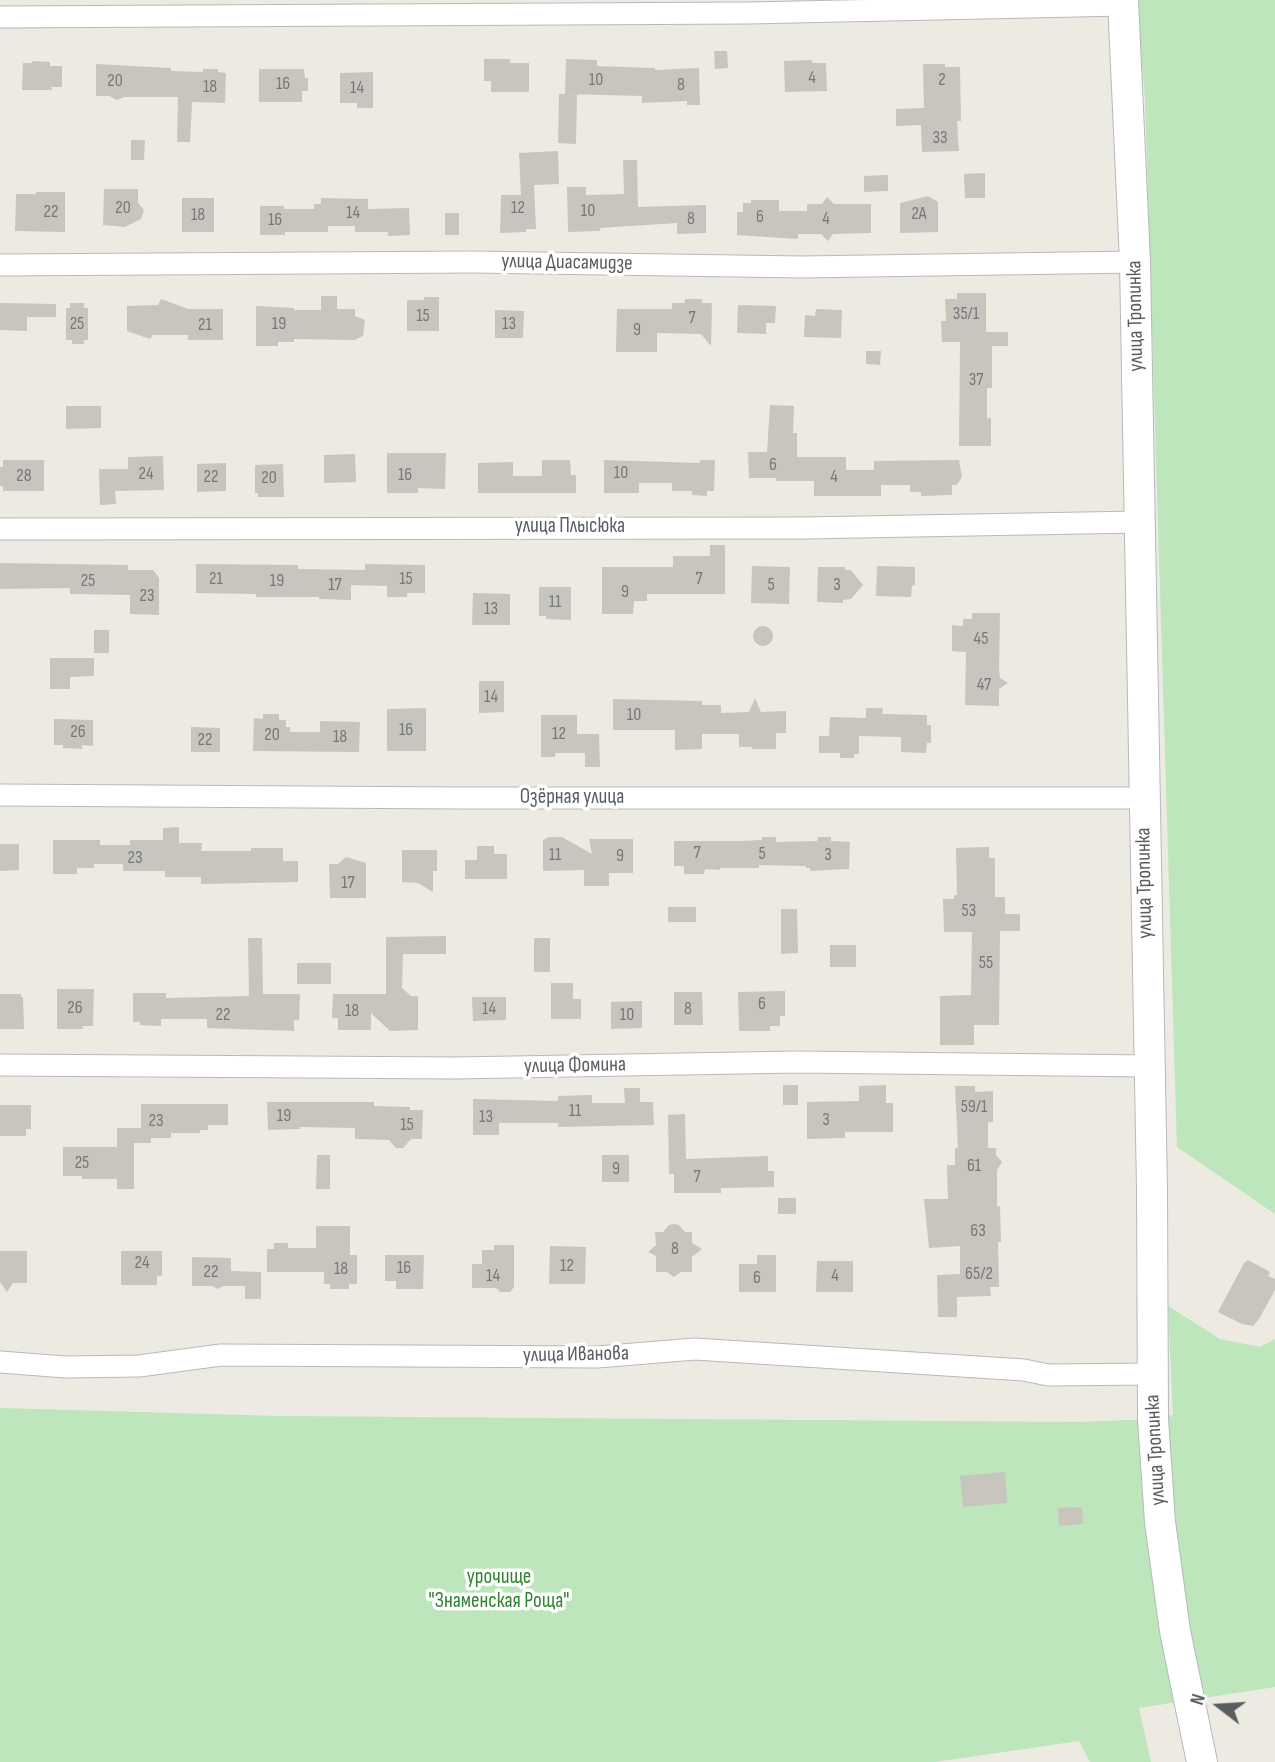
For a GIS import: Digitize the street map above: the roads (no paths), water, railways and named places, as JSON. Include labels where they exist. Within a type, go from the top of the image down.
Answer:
[{"type":"main road","name":"улица Тропинка","points":[[1123,3],[1135,262],[1152,1189],[1153,1419],[1160,1522],[1175,1631],[1202,1762]]},
{"type":"street","points":[[0,17],[180,9],[1123,3]]},
{"type":"street","name":"улица Диасамидзе","points":[[0,265],[473,262],[802,267],[1135,262]]},
{"type":"street","name":"улица Плысюка","points":[[0,528],[804,528],[1139,522]]},
{"type":"street","name":"Озёрная улица","points":[[0,795],[1143,798]]},
{"type":"street","name":"улица Фомина","points":[[0,1065],[456,1068],[796,1062],[1149,1066]]},
{"type":"street","name":"улица Иванова","points":[[0,1362],[65,1367],[139,1366],[221,1355],[597,1357],[695,1349],[1024,1370],[1048,1374],[1152,1374]]},
{"type":"park label","name":"урочище \"Знаменская Роща\"","points":[[499,1590]]}]
